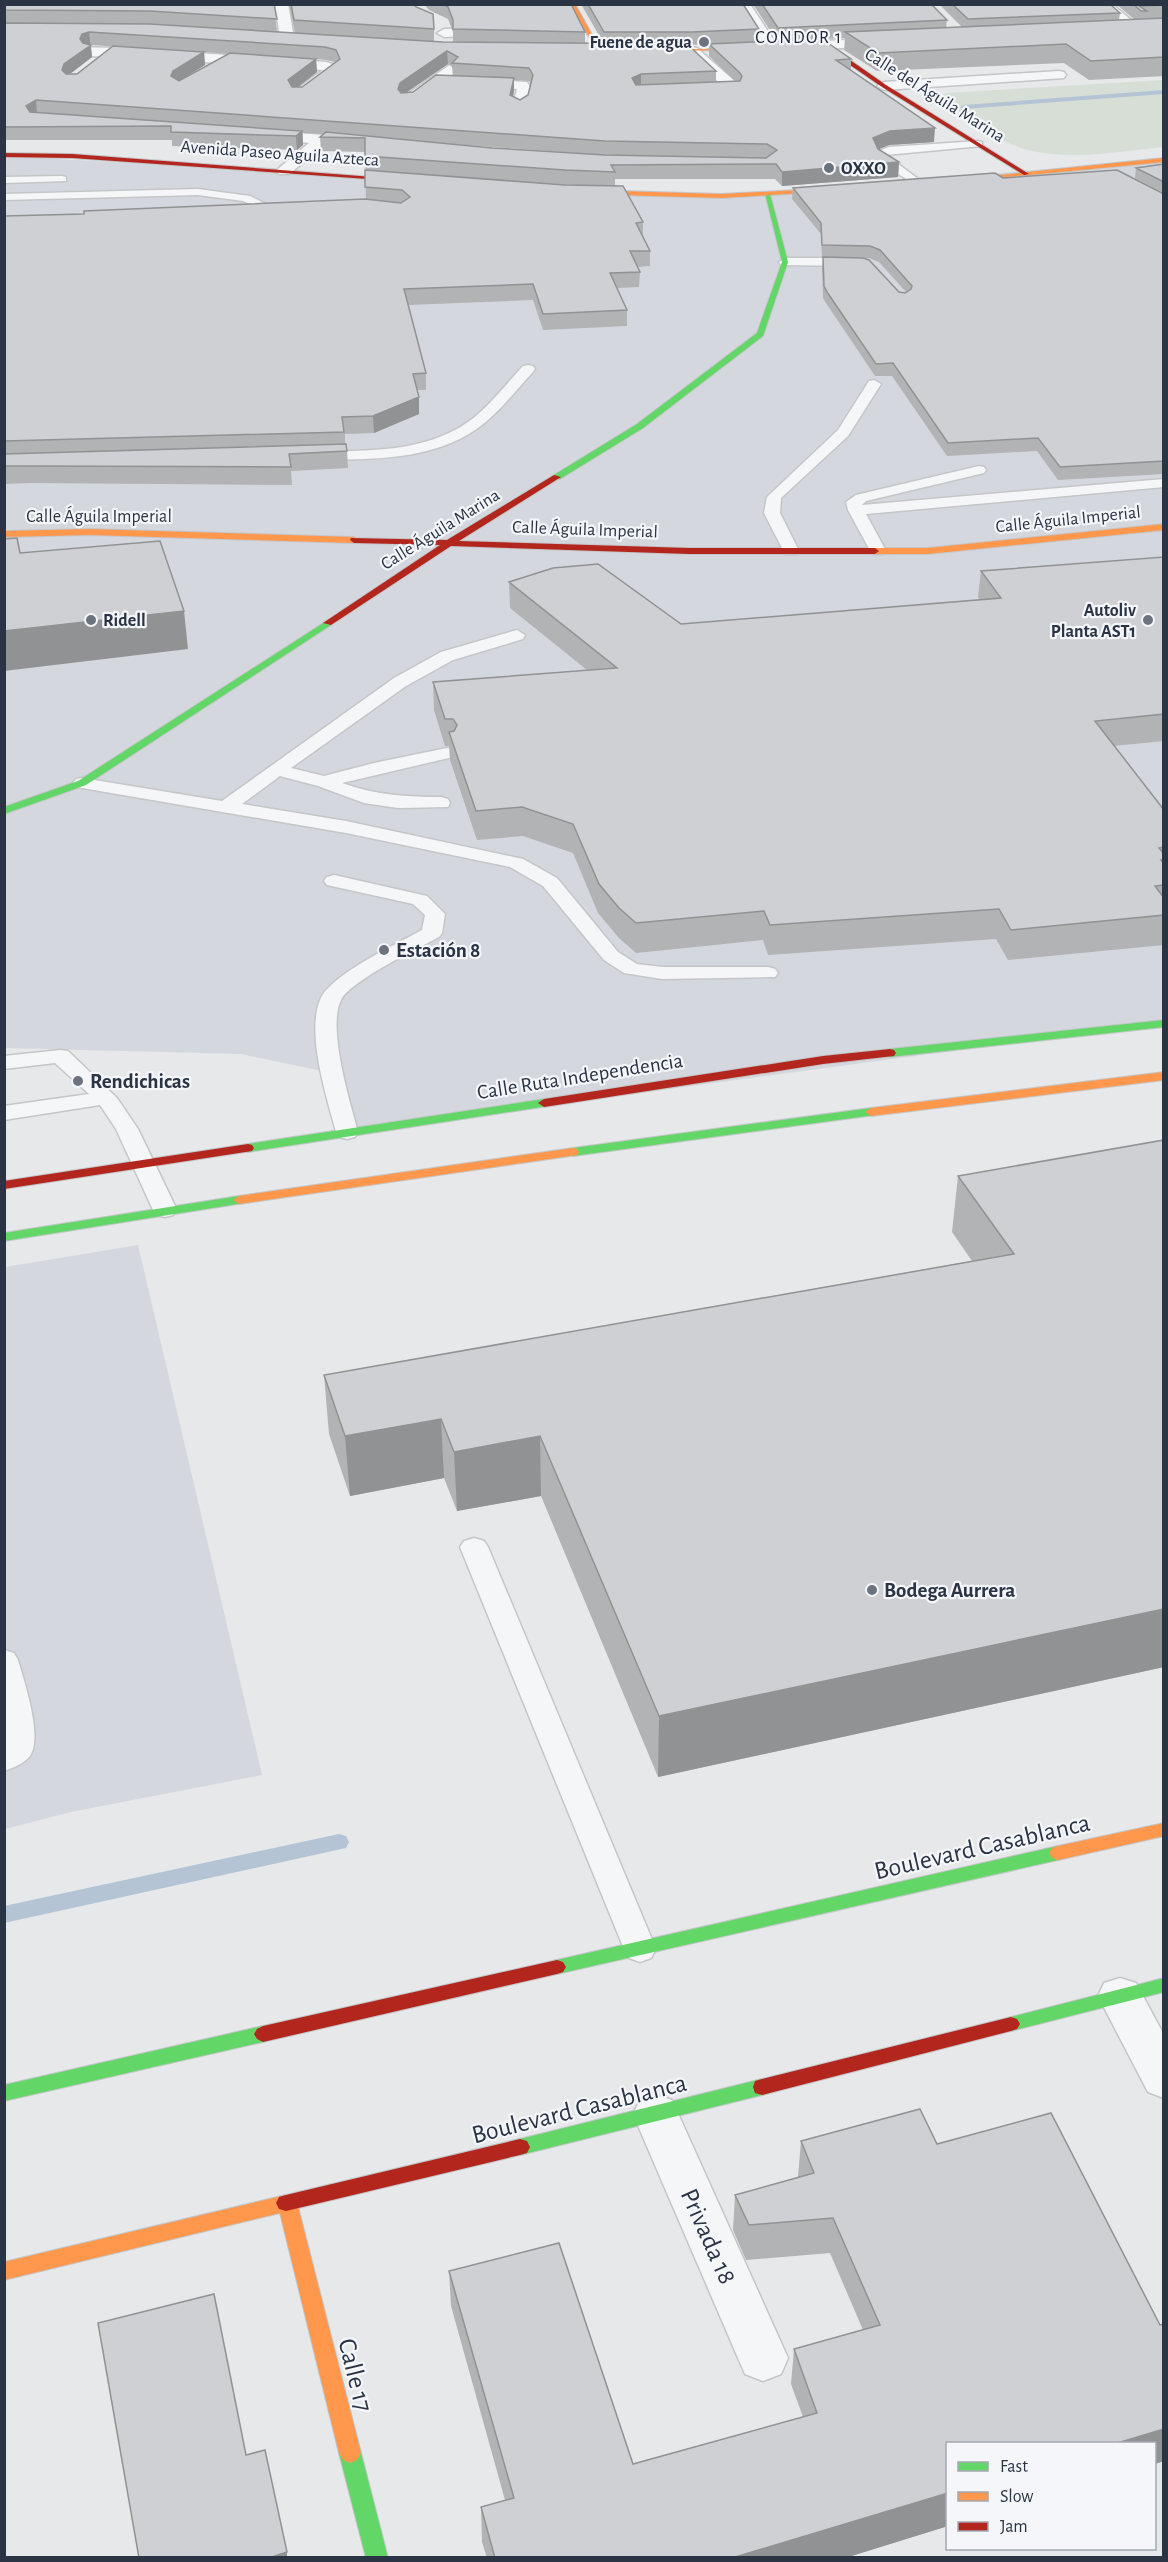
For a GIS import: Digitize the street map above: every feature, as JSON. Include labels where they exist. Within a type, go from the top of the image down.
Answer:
[{"type":"street","points":[[281,4],[287,38]]},
{"type":"street","points":[[572,4],[592,51],[692,51],[777,47]]},
{"type":"street","points":[[742,4],[777,47]]},
{"type":"street","points":[[1103,4],[1136,30]]},
{"type":"street","points":[[407,101],[482,50],[450,49],[442,28],[515,31]]},
{"type":"street","points":[[1112,32],[1154,30]]},
{"type":"street","points":[[804,46],[905,41]]},
{"type":"street","name":"Calle del Águila Marina","points":[[825,45],[884,86],[1026,174]]},
{"type":"street","points":[[4,50],[112,52],[331,68],[331,71],[298,94]]},
{"type":"street","points":[[684,92],[728,91],[734,88],[692,51]]},
{"type":"street","points":[[96,64],[112,52]]},
{"type":"street","points":[[209,70],[228,59]]},
{"type":"street","points":[[884,86],[1059,75]]},
{"type":"street","points":[[433,82],[522,85],[524,88],[519,108]]},
{"type":"street","points":[[239,133],[379,144]]},
{"type":"street","points":[[284,171],[323,139]]},
{"type":"street","name":"Avenida Paseo Aguila Azteca","points":[[4,155],[72,156],[425,181]]},
{"type":"street","points":[[893,185],[1164,160]]},
{"type":"street","points":[[565,192],[641,195],[767,195],[857,188]]},
{"type":"street","points":[[767,195],[785,262]]},
{"type":"street","name":"Calle Águila Marina","points":[[4,811],[82,783],[451,542],[640,426],[760,334],[785,262]]},
{"type":"street","name":"Calle Águila Imperial","points":[[4,534],[90,532],[689,551],[928,551],[1164,527]]},
{"type":"street","name":"Calle Ruta Independencia","points":[[4,1185],[823,1060],[1164,1023]]},
{"type":"street","points":[[4,1237],[165,1210],[827,1117],[1164,1076]]},
{"type":"street","name":"Boulevard Casablanca","points":[[4,2093],[1164,1830]]},
{"type":"street","name":"Boulevard Casablanca","points":[[4,2271],[656,2114],[1164,1985]]},
{"type":"street","points":[[1120,1996],[1164,2079]]},
{"type":"street","name":"Privada 18","points":[[656,2114],[763,2358]]},
{"type":"street","name":"Calle 17","points":[[287,2204],[377,2558]]},
{"type":"lane","points":[[928,182],[882,159],[879,153],[889,150],[978,144]]},
{"type":"lane","points":[[1103,167],[1123,178]]},
{"type":"lane","points":[[4,180],[69,179]]},
{"type":"lane","points":[[4,197],[198,192],[246,198],[273,208],[232,210]]},
{"type":"lane","points":[[785,262],[865,263]]},
{"type":"lane","points":[[297,456],[379,454],[436,445],[473,426],[528,369]]},
{"type":"lane","points":[[791,551],[772,513],[774,496],[843,433],[874,384]]},
{"type":"lane","points":[[878,551],[854,502],[861,498],[979,470]]},
{"type":"lane","points":[[856,510],[1164,483]]},
{"type":"lane","points":[[227,806],[400,682],[447,656],[517,635]]},
{"type":"lane","points":[[324,782],[374,768],[447,753]]},
{"type":"lane","points":[[277,770],[324,782],[364,797],[398,802],[441,803]]},
{"type":"lane","points":[[82,783],[346,827],[516,863],[550,882],[611,956],[631,969],[662,973],[768,973]]},
{"type":"lane","points":[[334,881],[420,900],[435,914],[432,933],[350,981],[331,998],[328,1015],[330,1052],[347,1132]]},
{"type":"lane","points":[[4,1063],[60,1056],[106,1098],[127,1129],[165,1210]]},
{"type":"lane","points":[[4,1113],[106,1098]]},
{"type":"lane","points":[[474,1547],[640,1948]]},
{"type":"lane","points":[[4,1660],[20,1716],[18,1750],[4,1760]]},
{"type":"shaded area","points":[[1163,80],[1163,147],[1085,155],[1045,153],[1008,143],[972,121],[939,96],[947,93]]},
{"type":"shaded area","points":[[5,156],[706,196],[1163,160],[1163,1023],[347,1132],[336,1074],[241,1054],[5,1048]]},
{"type":"shaded area","points":[[138,1245],[262,1775],[71,1812],[5,1829],[5,1267]]},
{"type":"building","points":[[4,4],[274,4],[277,19],[150,11],[4,10]]},
{"type":"building","points":[[291,4],[414,4],[433,14],[434,29],[294,20]]},
{"type":"building","points":[[443,4],[571,4],[585,32],[453,29],[453,20],[448,7]]},
{"type":"building","points":[[588,4],[743,4],[759,29],[604,32]]},
{"type":"building","points":[[762,4],[931,4],[947,20],[778,28]]},
{"type":"building","points":[[952,4],[1110,4],[1120,13],[968,19]]},
{"type":"building","points":[[1133,4],[1164,5],[1139,6],[1147,11],[1141,11]]},
{"type":"building","points":[[1164,18],[1164,57],[1091,61],[1066,44],[878,53],[845,32]]},
{"type":"building","points":[[4,23],[150,24],[443,42],[687,44],[716,71],[641,74],[632,78],[636,85],[740,81],[742,76],[740,73],[709,44],[822,39],[851,59],[836,60],[935,128],[890,131],[873,138],[878,149],[899,162],[782,172],[776,164],[611,165],[615,172],[365,156],[365,138],[320,137],[326,132],[492,148],[605,155],[766,158],[777,150],[767,144],[605,141],[36,100],[26,106],[30,112],[302,131],[296,136],[171,132],[171,126],[4,127]],"holes":[[[89,32],[325,47],[336,50],[340,59],[302,87],[292,87],[288,80],[316,59],[230,53],[179,81],[171,76],[173,71],[204,52],[113,46],[77,74],[66,74],[62,70],[64,64],[91,45],[83,43],[80,39],[82,34]],[[447,51],[458,57],[452,63],[529,68],[533,75],[528,95],[520,100],[510,95],[514,78],[436,75],[413,92],[401,93],[398,89],[400,83]]]},
{"type":"building","points":[[1164,164],[1164,182],[1136,168]]},
{"type":"building","points":[[365,170],[565,185],[623,186],[643,222],[636,223],[650,251],[630,251],[640,272],[610,273],[627,310],[543,314],[533,284],[404,289],[426,373],[413,374],[419,397],[373,416],[342,417],[344,432],[4,441],[4,216],[365,199],[401,203],[410,197],[402,190],[365,187]]},
{"type":"building","points":[[1117,170],[1164,194],[1164,461],[1060,467],[1038,438],[948,443],[893,363],[876,364],[827,292],[824,286],[823,257],[863,258],[869,260],[899,292],[905,293],[912,286],[880,250],[870,246],[822,245],[821,223],[793,188],[995,173],[1003,178]]},
{"type":"building","points":[[346,444],[347,451],[289,454],[291,467],[4,466],[4,454]]},
{"type":"building","points":[[17,538],[20,553],[160,541],[184,611],[4,631],[4,539]]},
{"type":"building","points":[[1164,557],[1164,714],[1095,721],[1164,810],[1164,847],[1159,848],[1164,854],[1164,860],[1161,860],[1164,864],[1164,885],[1155,886],[1164,898],[1164,915],[1011,930],[999,909],[770,925],[764,911],[636,923],[619,908],[599,884],[573,824],[522,807],[476,811],[449,732],[454,731],[457,725],[453,719],[445,719],[433,682],[617,668],[509,582],[553,568],[598,564],[681,624],[1001,598],[981,571]]},
{"type":"building","name":"Bodega Aurrera","points":[[1164,1140],[1164,1609],[659,1716],[540,1436],[454,1452],[441,1419],[345,1436],[324,1375],[1014,1254],[958,1176]]},
{"type":"building","points":[[920,2109],[937,2144],[1051,2113],[1160,2325],[1164,2324],[1164,2429],[1121,2442],[946,2442],[946,2494],[732,2558],[495,2558],[481,2507],[514,2498],[449,2271],[559,2243],[633,2464],[817,2413],[794,2349],[880,2325],[833,2218],[749,2225],[735,2195],[814,2173],[801,2141]]},
{"type":"building","points":[[214,2294],[246,2455],[265,2450],[287,2552],[269,2558],[139,2558],[98,2323]]},
{"type":"waterway","points":[[964,107],[1164,92]]},
{"type":"waterway","points":[[4,1915],[339,1842]]},
{"type":"traffic: fast","points":[[557,477],[640,426],[760,334],[785,262],[767,194]]},
{"type":"traffic: fast","points":[[4,811],[82,783],[328,623]]},
{"type":"traffic: fast","points":[[890,1053],[1164,1023]]},
{"type":"traffic: fast","points":[[248,1148],[544,1103]]},
{"type":"traffic: fast","points":[[573,1152],[871,1112]]},
{"type":"traffic: fast","points":[[4,1237],[239,1200]]},
{"type":"traffic: fast","points":[[557,1967],[1058,1853]]},
{"type":"traffic: fast","points":[[1011,2024],[1164,1985]]},
{"type":"traffic: fast","points":[[4,2093],[263,2034]]},
{"type":"traffic: fast","points":[[520,2147],[762,2087]]},
{"type":"traffic: fast","points":[[350,2453],[377,2558]]},
{"type":"traffic: slow","points":[[572,4],[598,51],[753,49]]},
{"type":"traffic: slow","points":[[955,180],[1164,160]]},
{"type":"traffic: slow","points":[[584,192],[721,196],[838,190]]},
{"type":"traffic: slow","points":[[875,551],[928,551],[1164,527]]},
{"type":"traffic: slow","points":[[4,534],[90,532],[354,540]]},
{"type":"traffic: slow","points":[[871,1112],[1164,1076]]},
{"type":"traffic: slow","points":[[239,1200],[573,1152]]},
{"type":"traffic: slow","points":[[1058,1853],[1164,1829]]},
{"type":"traffic: slow","points":[[4,2271],[286,2203]]},
{"type":"traffic: slow","points":[[287,2203],[350,2453]]},
{"type":"traffic: jam","points":[[813,46],[825,45],[884,86],[1026,174]]},
{"type":"traffic: jam","points":[[4,155],[72,156],[410,180]]},
{"type":"traffic: jam","points":[[328,623],[451,542],[557,477]]},
{"type":"traffic: jam","points":[[354,540],[689,551],[875,551]]},
{"type":"traffic: jam","points":[[544,1103],[823,1060],[890,1053]]},
{"type":"traffic: jam","points":[[4,1185],[248,1148]]},
{"type":"traffic: jam","points":[[263,2034],[557,1967]]},
{"type":"traffic: jam","points":[[762,2087],[1011,2024]]},
{"type":"traffic: jam","points":[[286,2203],[520,2147]]},
{"type":"place","name":"Fuene de agua","points":[[704,42]]},
{"type":"place","name":"OXXO","points":[[829,168]]},
{"type":"place","name":"Ridell","points":[[91,620]]},
{"type":"place","name":"Autoliv Planta AST1","points":[[1148,620]]},
{"type":"place","name":"Estación 8","points":[[384,950]]},
{"type":"place","name":"Rendichicas","points":[[78,1081]]},
{"type":"place","name":"Bodega Aurrera","points":[[872,1590]]},
{"type":"district","name":"CONDOR 1","points":[[799,37]]}]
